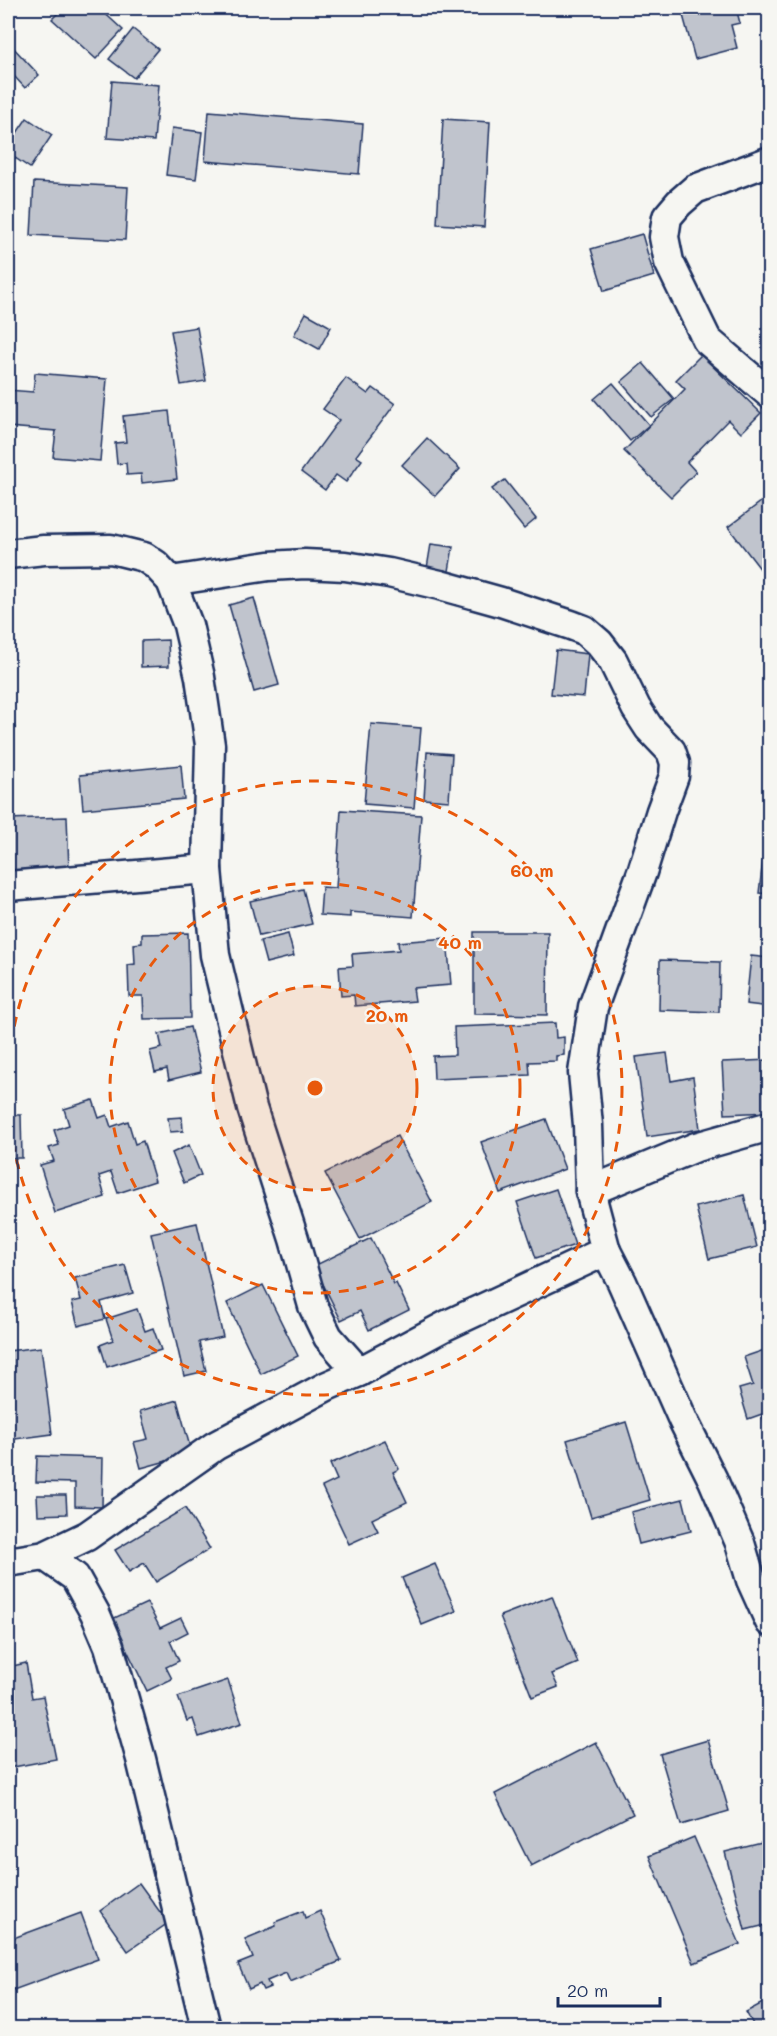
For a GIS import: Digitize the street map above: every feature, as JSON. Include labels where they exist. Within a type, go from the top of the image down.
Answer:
[{"type":"street","points":[[770,161],[695,189],[667,217],[664,237],[669,262],[707,340],[770,394]]},
{"type":"street","points":[[8,554],[44,550],[111,549],[144,557],[156,565],[171,581],[188,625],[200,677],[210,745],[207,869],[215,955],[252,1108],[313,1306],[328,1337],[359,1372]]},
{"type":"street","points":[[171,581],[269,566],[305,564],[345,566],[389,573],[501,602],[571,625],[584,630],[613,661],[636,708],[649,728],[671,751],[675,763],[674,776],[593,1007],[583,1074],[588,1125],[590,1191],[606,1251],[713,1480],[740,1543],[751,1580],[770,1622]]},
{"type":"street","points":[[8,886],[207,869]]},
{"type":"street","points":[[590,1191],[696,1147],[770,1126]]},
{"type":"street","points":[[8,1562],[45,1556],[87,1536],[215,1446],[327,1386],[447,1326],[606,1251]]},
{"type":"street","points":[[45,1556],[75,1577],[95,1613],[109,1646],[141,1759],[206,2028]]},
{"type":"building","points":[[63,8],[99,8],[123,30],[96,59],[52,19]]},
{"type":"building","points":[[681,8],[736,8],[740,23],[731,25],[737,48],[695,59]]},
{"type":"building","points":[[133,29],[158,49],[134,78],[109,59]]},
{"type":"building","points":[[8,42],[39,75],[25,88],[14,76],[8,82]]},
{"type":"building","points":[[112,81],[159,85],[154,141],[107,138]]},
{"type":"building","points":[[209,111],[363,124],[359,174],[205,161]]},
{"type":"building","points":[[27,118],[52,135],[30,168],[8,153],[8,146]]},
{"type":"building","points":[[443,119],[490,122],[484,227],[437,224]]},
{"type":"building","points":[[172,128],[202,132],[196,179],[166,175]]},
{"type":"building","points":[[34,182],[128,187],[125,240],[31,235]]},
{"type":"building","points":[[642,234],[654,276],[604,291],[591,249]]},
{"type":"building","points":[[306,313],[331,327],[319,349],[294,335]]},
{"type":"building","points":[[197,327],[206,381],[181,385],[171,331]]},
{"type":"building","points":[[701,355],[761,413],[741,433],[728,420],[687,462],[696,472],[671,497],[624,451],[685,389],[676,380]]},
{"type":"building","points":[[643,363],[674,399],[651,417],[621,382]]},
{"type":"building","points":[[35,373],[107,379],[100,461],[53,457],[56,431],[8,427],[8,390],[33,392]]},
{"type":"building","points":[[346,378],[368,394],[373,388],[395,404],[356,456],[362,460],[346,482],[336,475],[325,490],[301,472],[339,420],[323,409]]},
{"type":"building","points":[[613,383],[649,425],[630,441],[594,399]]},
{"type":"building","points":[[169,411],[177,479],[142,483],[141,474],[127,475],[126,463],[117,464],[115,443],[126,442],[123,416]]},
{"type":"building","points":[[427,438],[460,469],[435,496],[402,465]]},
{"type":"building","points":[[505,480],[536,519],[524,529],[492,489]]},
{"type":"building","points":[[770,495],[770,578],[768,579],[728,527]]},
{"type":"building","points":[[431,544],[453,547],[448,577],[426,574]]},
{"type":"building","points":[[254,598],[279,685],[254,692],[229,605]]},
{"type":"building","points":[[168,640],[169,666],[141,667],[141,641]]},
{"type":"building","points":[[556,650],[588,654],[584,697],[551,694]]},
{"type":"building","points":[[8,697],[15,729],[8,731]]},
{"type":"building","points":[[371,724],[421,728],[414,808],[364,804]]},
{"type":"building","points":[[427,752],[452,754],[449,801],[424,799]]},
{"type":"building","points":[[181,765],[184,799],[83,809],[80,775]]},
{"type":"building","points":[[341,810],[421,815],[413,917],[350,912],[350,917],[320,915],[322,887],[336,888]]},
{"type":"building","points":[[67,817],[69,870],[8,872],[8,819]]},
{"type":"building","points":[[763,859],[770,860],[770,894],[759,893]]},
{"type":"building","points":[[303,889],[312,924],[259,936],[250,901]]},
{"type":"building","points":[[474,932],[548,932],[547,1015],[474,1014]]},
{"type":"building","points":[[188,933],[190,1018],[144,1019],[143,996],[129,996],[128,965],[135,964],[134,944],[142,943],[142,934]]},
{"type":"building","points":[[288,934],[294,956],[266,963],[260,941]]},
{"type":"building","points":[[447,938],[451,985],[413,988],[415,1001],[355,1006],[354,995],[341,996],[339,967],[353,966],[352,954],[399,950],[398,942]]},
{"type":"building","points":[[751,956],[770,958],[770,1007],[746,1004]]},
{"type":"building","points":[[660,960],[720,962],[719,1012],[659,1010]]},
{"type":"building","points":[[555,1023],[556,1038],[564,1037],[564,1055],[556,1056],[556,1061],[529,1062],[530,1075],[434,1079],[433,1056],[455,1055],[454,1027]]},
{"type":"building","points":[[190,1027],[201,1072],[169,1080],[167,1069],[155,1072],[150,1051],[162,1048],[159,1034]]},
{"type":"building","points":[[667,1053],[671,1081],[693,1077],[700,1129],[647,1137],[636,1057]]},
{"type":"building","points":[[770,1060],[770,1112],[725,1114],[722,1062]]},
{"type":"building","points":[[93,1100],[99,1118],[107,1115],[111,1127],[128,1121],[135,1144],[143,1141],[155,1181],[118,1193],[111,1172],[99,1176],[105,1197],[55,1213],[40,1165],[54,1161],[49,1148],[59,1145],[54,1130],[69,1125],[64,1109]]},
{"type":"building","points":[[8,1115],[21,1115],[22,1158],[8,1158]]},
{"type":"building","points":[[182,1117],[183,1131],[170,1132],[168,1118]]},
{"type":"building","points":[[546,1119],[565,1169],[500,1193],[481,1142]]},
{"type":"building","points":[[397,1136],[432,1202],[360,1239],[325,1173]]},
{"type":"building","points":[[189,1145],[201,1175],[184,1183],[172,1153]]},
{"type":"building","points":[[556,1189],[575,1245],[536,1258],[517,1202]]},
{"type":"building","points":[[744,1195],[757,1247],[709,1259],[696,1207]]},
{"type":"building","points":[[197,1223],[223,1337],[199,1342],[206,1371],[184,1376],[151,1233]]},
{"type":"building","points":[[371,1238],[409,1310],[369,1330],[360,1311],[341,1320],[314,1266]]},
{"type":"building","points":[[125,1265],[133,1293],[101,1302],[105,1319],[78,1326],[72,1302],[81,1300],[75,1278]]},
{"type":"building","points":[[263,1285],[298,1356],[261,1374],[227,1303]]},
{"type":"building","points":[[137,1309],[145,1331],[153,1328],[161,1350],[107,1367],[100,1345],[113,1340],[106,1319]]},
{"type":"building","points":[[41,1347],[52,1434],[8,1440],[8,1351]]},
{"type":"building","points":[[770,1348],[769,1438],[762,1414],[748,1419],[739,1389],[753,1385],[744,1357]]},
{"type":"building","points":[[177,1400],[192,1454],[141,1468],[134,1442],[148,1439],[140,1411]]},
{"type":"building","points":[[626,1422],[650,1500],[591,1517],[567,1440]]},
{"type":"building","points":[[385,1440],[399,1469],[393,1472],[407,1502],[372,1519],[378,1531],[349,1544],[322,1487],[337,1480],[330,1464]]},
{"type":"building","points":[[37,1456],[103,1458],[102,1507],[75,1506],[75,1483],[36,1482]]},
{"type":"building","points":[[37,1495],[66,1495],[67,1514],[38,1515]]},
{"type":"building","points":[[683,1499],[691,1531],[639,1544],[631,1512]]},
{"type":"building","points":[[185,1508],[210,1549],[156,1582],[144,1563],[129,1572],[115,1550]]},
{"type":"building","points":[[435,1564],[456,1611],[422,1625],[402,1578]]},
{"type":"building","points":[[552,1596],[578,1663],[552,1674],[558,1687],[532,1697],[500,1616]]},
{"type":"building","points":[[147,1603],[160,1628],[181,1618],[188,1632],[170,1641],[179,1661],[166,1667],[172,1679],[147,1691],[112,1619]]},
{"type":"building","points":[[26,1663],[32,1698],[43,1696],[56,1759],[8,1768],[8,1667]]},
{"type":"building","points":[[228,1680],[242,1723],[199,1737],[193,1719],[187,1721],[178,1697]]},
{"type":"building","points":[[708,1740],[729,1811],[681,1825],[660,1754]]},
{"type":"building","points":[[596,1742],[633,1814],[531,1866],[495,1794]]},
{"type":"building","points":[[694,1837],[740,1944],[694,1963],[649,1856]]},
{"type":"building","points":[[770,1841],[770,1924],[745,1930],[725,1852]]},
{"type":"building","points":[[139,1883],[168,1923],[128,1951],[100,1911]]},
{"type":"building","points":[[303,1911],[305,1918],[320,1911],[341,1961],[290,1982],[286,1973],[267,1981],[270,1987],[263,1990],[260,1984],[249,1989],[238,1964],[253,1958],[245,1939],[276,1926],[275,1922]]},
{"type":"building","points":[[81,1913],[98,1959],[8,1992],[8,1940]]},
{"type":"building","points":[[770,1999],[770,2028],[748,2028],[754,2026],[746,2012]]}]
